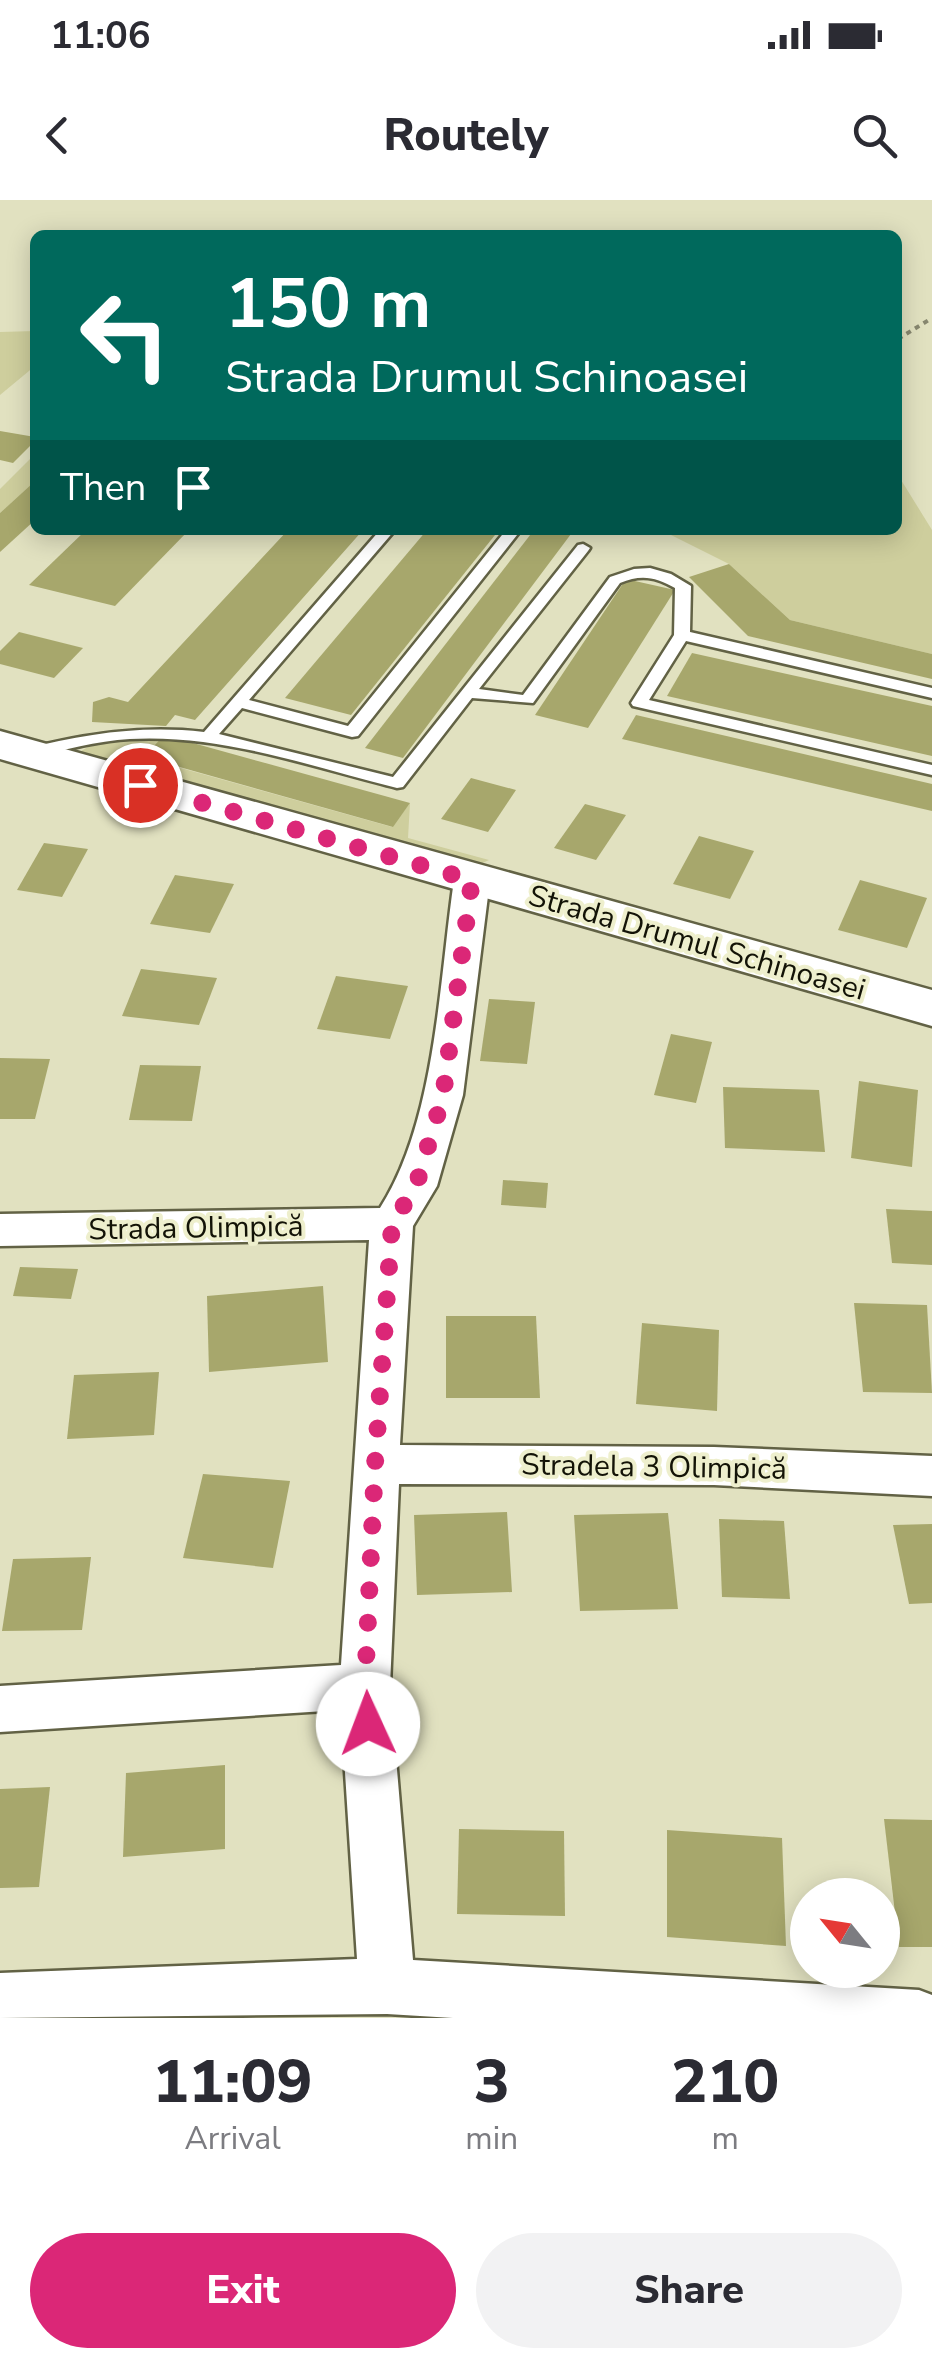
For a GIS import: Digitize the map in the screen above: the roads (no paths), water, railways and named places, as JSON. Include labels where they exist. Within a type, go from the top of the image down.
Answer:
[{"type":"street","name":"Strada Drumul Schinoasei","points":[[15,749],[932,1008]]},
{"type":"street","points":[[387,1986],[365,1686],[392,1224],[416,1186],[443,1096],[472,880]]},
{"type":"street","name":"Strada Olimpică","points":[[0,1230],[392,1224]]},
{"type":"street","name":"Stradela 3 Olimpică","points":[[375,1464],[714,1466],[932,1476]]},
{"type":"street","points":[[0,1709],[365,1686]]},
{"type":"street","points":[[0,2001],[387,1986],[919,2018]]},
{"type":"lane","points":[[211,734],[384,535]]},
{"type":"lane","points":[[238,702],[352,732],[510,535]]},
{"type":"lane","points":[[15,749],[121,732],[211,734],[397,782],[583,548]]},
{"type":"lane","points":[[468,693],[527,700],[615,580],[632,572],[656,571],[683,586],[682,636],[638,703],[932,770]]},
{"type":"lane","points":[[682,636],[932,692]]}]
